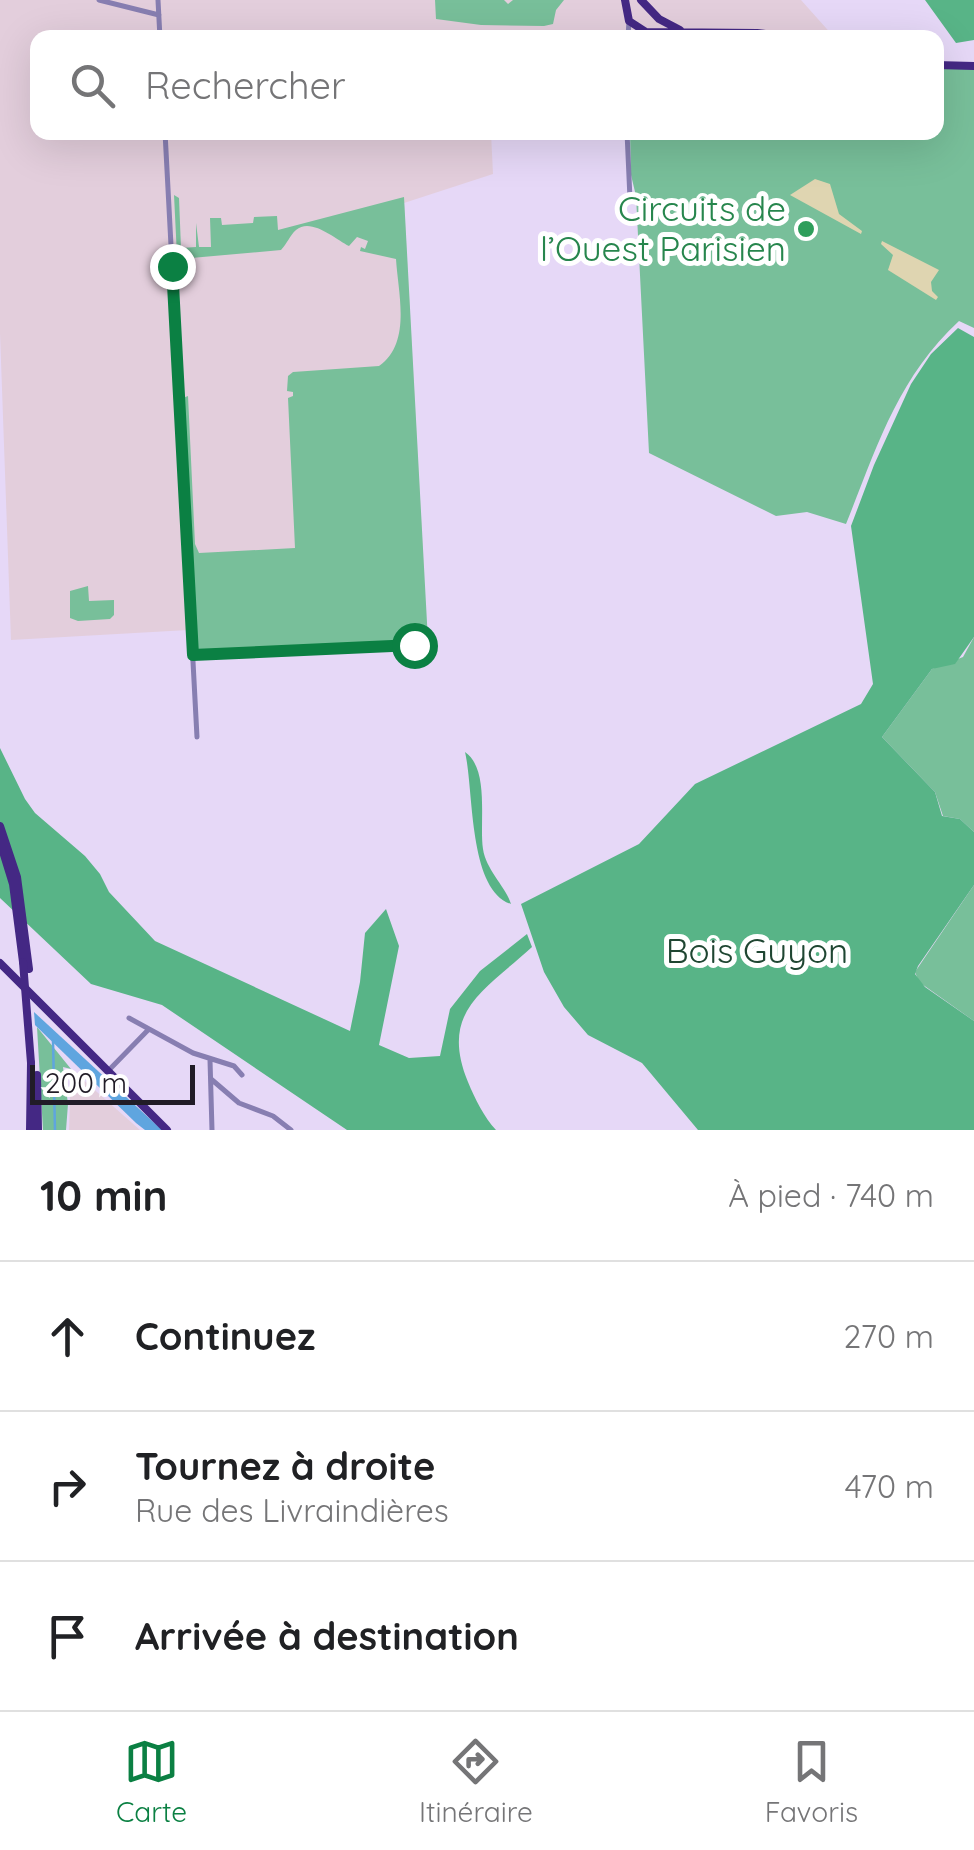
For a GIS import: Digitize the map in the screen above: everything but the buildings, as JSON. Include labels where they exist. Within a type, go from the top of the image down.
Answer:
[{"type":"main road","points":[[625,0],[628,21],[637,29],[653,30]]},
{"type":"main road","points":[[637,29],[646,21],[644,3]]},
{"type":"main road","points":[[644,3],[679,30]]},
{"type":"main road","points":[[944,65],[974,66]]},
{"type":"main road","points":[[0,826],[17,877],[38,1130]]},
{"type":"main road","points":[[0,842],[13,884],[26,966]]},
{"type":"main road","points":[[0,964],[167,1130]]},
{"type":"main road","points":[[30,1130],[34,1066]]},
{"type":"street","points":[[99,0],[159,15]]},
{"type":"street","points":[[158,0],[160,30]]},
{"type":"street","points":[[628,21],[628,30]]},
{"type":"street","points":[[165,140],[196,737]]},
{"type":"street","points":[[627,140],[630,199]]},
{"type":"street","points":[[193,655],[414,645]]},
{"type":"street","points":[[128,1018],[210,1060],[234,1066],[242,1076]]},
{"type":"street","points":[[107,1072],[149,1029]]},
{"type":"street","points":[[210,1060],[212,1130]]},
{"type":"street","points":[[211,1079],[239,1103],[273,1116],[292,1130]]},
{"type":"shaded area","points":[[0,0],[801,0],[828,30],[30,30],[30,140],[491,140],[493,174],[404,203],[424,573],[186,586],[188,630],[11,640],[0,333]]},
{"type":"shaded area","points":[[71,1069],[140,1130],[69,1130]]},
{"type":"green space","points":[[435,0],[504,0],[508,4],[513,0],[564,0],[556,10],[553,24],[544,26],[481,25],[436,19]]},
{"type":"green space","points":[[925,0],[974,0],[974,40],[956,43]]},
{"type":"green space","name":"Circuits de l’Ouest Parisien","points":[[944,67],[974,69],[974,328],[959,321],[904,390],[846,524],[807,512],[776,516],[649,453],[636,196],[630,140],[944,140]]},
{"type":"green space","points":[[174,195],[179,198],[181,248],[196,247],[196,223],[199,247],[211,247],[210,218],[221,218],[222,225],[253,223],[254,217],[277,216],[278,230],[404,197],[428,641],[202,652],[196,649],[183,398],[188,396],[195,544],[199,553],[295,548],[288,398],[293,392],[287,391],[288,376],[293,372],[379,366],[396,344],[401,317],[396,259],[360,251],[368,241],[357,237],[349,246],[309,226],[296,230],[281,250],[180,259]]},
{"type":"green space","name":"Bois Guyon","points":[[958,328],[974,337],[974,637],[955,664],[932,669],[882,737],[935,792],[942,816],[960,819],[974,832],[974,885],[915,974],[925,987],[974,1021],[974,1130],[698,1130],[642,1063],[588,1035],[564,1007],[544,972],[521,904],[639,844],[695,784],[861,704],[873,684],[851,526],[911,384],[931,354]]},
{"type":"green space","points":[[88,586],[89,601],[114,600],[114,615],[110,619],[70,618],[70,591]]},
{"type":"green space","points":[[974,637],[974,832],[960,819],[943,816],[935,792],[882,737],[932,669],[963,657]]},
{"type":"green space","points":[[0,748],[35,813],[85,856],[109,892],[155,941],[350,1031],[365,933],[386,909],[399,946],[379,1045],[409,1058],[440,1056],[450,1009],[480,971],[527,934],[532,947],[471,1004],[459,1037],[460,1058],[468,1082],[496,1130],[347,1130],[162,1005],[91,984],[0,898]]},
{"type":"green space","points":[[465,752],[473,760],[481,783],[485,857],[511,904],[497,895],[480,860]]},
{"type":"green space","points":[[974,885],[974,1021],[919,982],[915,972]]},
{"type":"green space","points":[[37,1027],[71,1069],[63,1067],[68,1104],[66,1130],[43,1130]]},
{"type":"sand","points":[[815,179],[830,184],[839,214],[861,234],[790,195]]},
{"type":"sand","points":[[882,241],[939,270],[931,282],[936,300],[888,270],[893,255]]},
{"type":"water","points":[[34,1012],[162,1130],[145,1130],[136,1123],[35,1025]]},
{"type":"waterway","points":[[53,1041],[55,1130]]},
{"type":"place","name":"Circuits de l’Ouest Parisien","points":[[806,229]]},
{"type":"route","points":[[172,266],[193,655],[414,645]]}]
